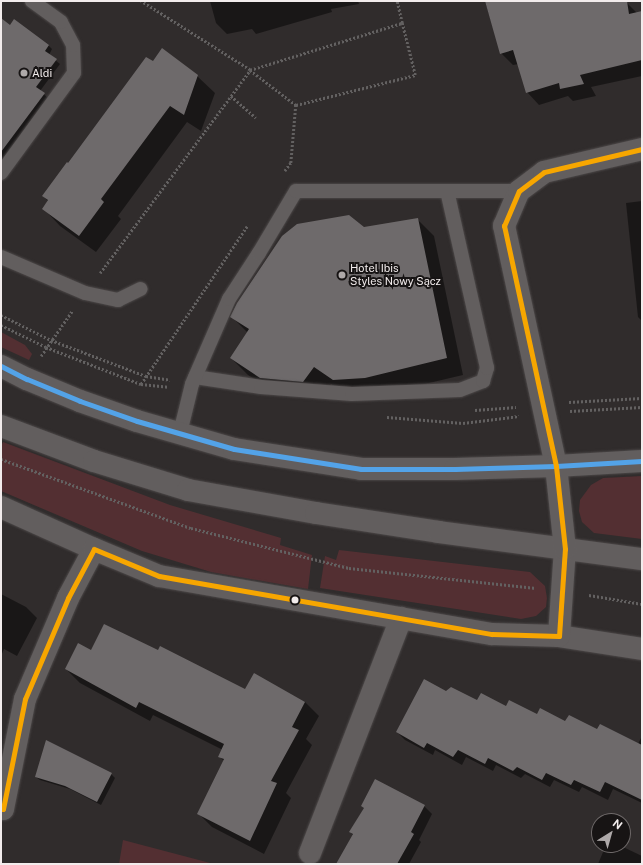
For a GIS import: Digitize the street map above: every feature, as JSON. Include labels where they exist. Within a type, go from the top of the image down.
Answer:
[{"type":"street","points":[[559,636],[565,549],[556,466],[504,226],[519,191],[544,172],[642,149]]},
{"type":"street","points":[[1,366],[27,379],[130,419],[180,434],[234,449],[361,469],[455,469],[556,466],[642,461]]},
{"type":"street","points":[[1,426],[94,461],[188,490],[316,513],[642,559]]},
{"type":"street","points":[[1,507],[94,549],[159,576],[492,634],[559,636],[642,649]]},
{"type":"street","points":[[2,812],[25,699],[68,598],[94,549]]},
{"type":"street","points":[[310,853],[402,618]]},
{"type":"lane","points":[[1,173],[74,73],[73,45],[61,22],[32,1]]},
{"type":"lane","points":[[180,434],[194,377],[229,299],[296,191],[519,191]]},
{"type":"lane","points":[[194,377],[261,387],[352,394],[460,390],[483,381],[487,368],[447,191]]},
{"type":"lane","points":[[1,258],[85,293],[118,300],[140,289]]},
{"type":"path","points":[[141,1],[250,70],[296,105]]},
{"type":"path","points":[[296,105],[415,75],[397,1]]},
{"type":"path","points":[[27,379],[51,340],[250,70],[402,23]]},
{"type":"path","points":[[231,96],[256,118]]},
{"type":"path","points":[[282,176],[291,163],[296,105]]},
{"type":"path","points":[[141,384],[251,220]]},
{"type":"path","points":[[1,315],[51,340],[146,376]]},
{"type":"path","points":[[1,459],[191,528],[349,568],[563,591],[642,604]]},
{"type":"shaded area","points":[[1,332],[25,345],[32,354],[29,360],[1,347]]},
{"type":"shaded area","points":[[3,442],[170,505],[281,538],[280,545],[312,555],[308,589],[211,572],[142,551],[1,491],[1,446]]},
{"type":"shaded area","points":[[642,476],[642,539],[594,533],[582,522],[579,511],[580,500],[591,485],[603,478]]},
{"type":"shaded area","points":[[339,550],[530,572],[545,586],[547,598],[546,607],[536,616],[521,619],[320,588],[325,556],[336,560]]},
{"type":"shaded area","points":[[123,840],[214,864],[119,864]]},
{"type":"building","points":[[485,1],[627,1],[629,14],[642,11],[642,60],[580,75],[584,84],[560,89],[559,83],[526,93],[513,50],[500,54]]},
{"type":"building","name":"Aldi","points":[[1,18],[10,25],[14,19],[49,45],[45,51],[57,59],[36,87],[45,93],[1,152]]},
{"type":"building","points":[[162,48],[198,75],[184,115],[170,106],[101,199],[104,202],[79,236],[42,209],[48,200],[42,196],[146,57],[153,61]]},
{"type":"building","name":"Hotel Ibis Styles Nowy Sącz","points":[[349,215],[364,227],[418,218],[447,358],[365,378],[333,380],[314,367],[303,382],[260,378],[230,358],[249,329],[230,317],[237,303],[282,236],[297,224]]},
{"type":"building","points":[[104,624],[158,650],[160,646],[245,689],[254,673],[305,702],[292,727],[299,730],[271,781],[277,783],[250,841],[197,814],[224,759],[218,757],[224,744],[139,702],[136,708],[65,669],[78,643],[91,650]]},
{"type":"building","points":[[424,679],[446,691],[451,687],[477,700],[481,693],[506,706],[509,700],[537,714],[540,708],[565,721],[569,715],[597,729],[600,724],[642,745],[642,800],[605,782],[600,792],[574,780],[571,785],[546,773],[542,780],[517,767],[513,771],[488,758],[485,764],[458,750],[453,757],[427,743],[424,748],[396,732]]},
{"type":"building","points":[[46,740],[112,773],[97,802],[65,786],[35,777]]},
{"type":"building","points":[[375,779],[425,805],[411,832],[414,834],[397,864],[336,864],[353,834],[349,832],[364,808],[361,806]]},
{"type":"transit line","points":[[1,808],[3,809],[25,699],[68,598],[94,549],[159,576],[492,634],[559,636],[565,549],[556,466],[504,226],[519,191],[544,172],[642,149]]},
{"type":"transit line","points":[[1,366],[27,379],[80,401],[137,421],[234,449],[361,469],[455,469],[556,466],[642,461]]},
{"type":"place","name":"Aldi","points":[[24,73]]},
{"type":"place","name":"Hotel Ibis Styles Nowy Sącz","points":[[342,275]]}]
